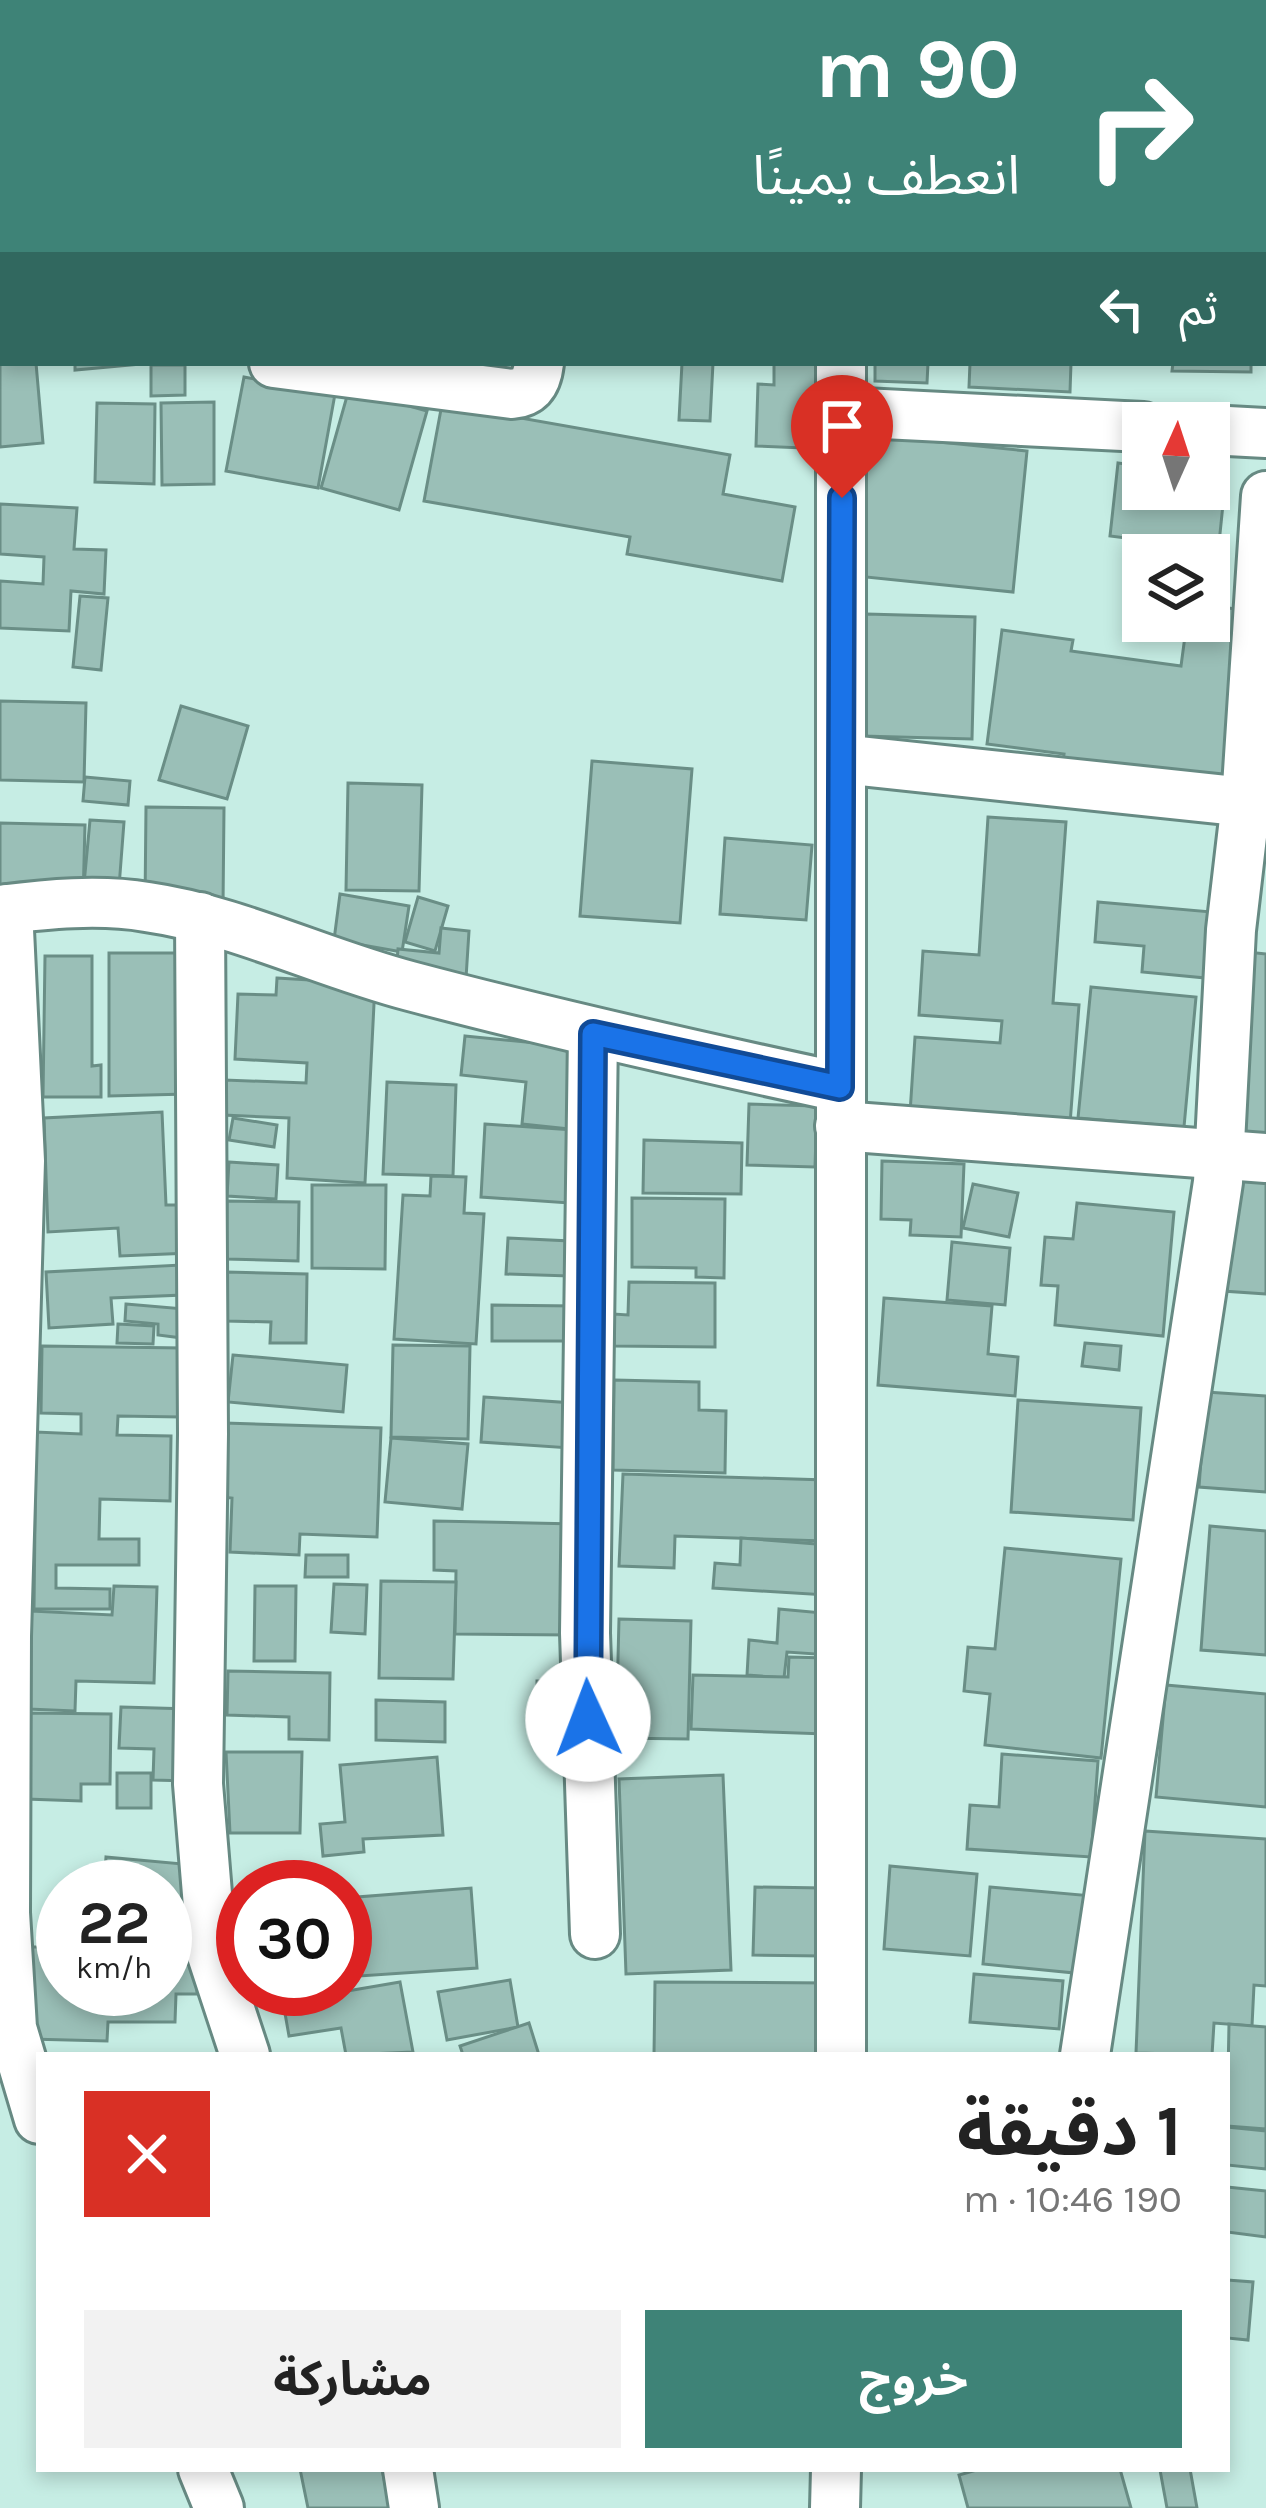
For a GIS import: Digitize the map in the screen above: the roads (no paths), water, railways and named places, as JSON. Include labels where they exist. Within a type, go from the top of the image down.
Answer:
[{"type":"street","points":[[297,366],[512,394],[524,393],[536,382],[539,366]]},
{"type":"street","points":[[841,366],[841,2052]]},
{"type":"street","points":[[843,412],[1122,426]]},
{"type":"street","points":[[1230,431],[1266,434]]},
{"type":"street","points":[[1086,2052],[1243,1156],[1231,930],[1246,802],[1266,496]]},
{"type":"street","points":[[842,758],[1246,802]]},
{"type":"street","points":[[36,2109],[12,2028],[5,1913],[6,1636],[20,1161],[4,910],[142,906],[200,917],[403,984],[840,1106],[1243,1156]]},
{"type":"street","points":[[200,917],[199,1784],[212,1955],[243,2052]]},
{"type":"street","points":[[593,1034],[585,1633],[595,1934]]},
{"type":"street","points":[[204,2472],[219,2508]]},
{"type":"street","points":[[408,2472],[414,2508]]},
{"type":"street","points":[[835,2508],[836,2472]]}]
